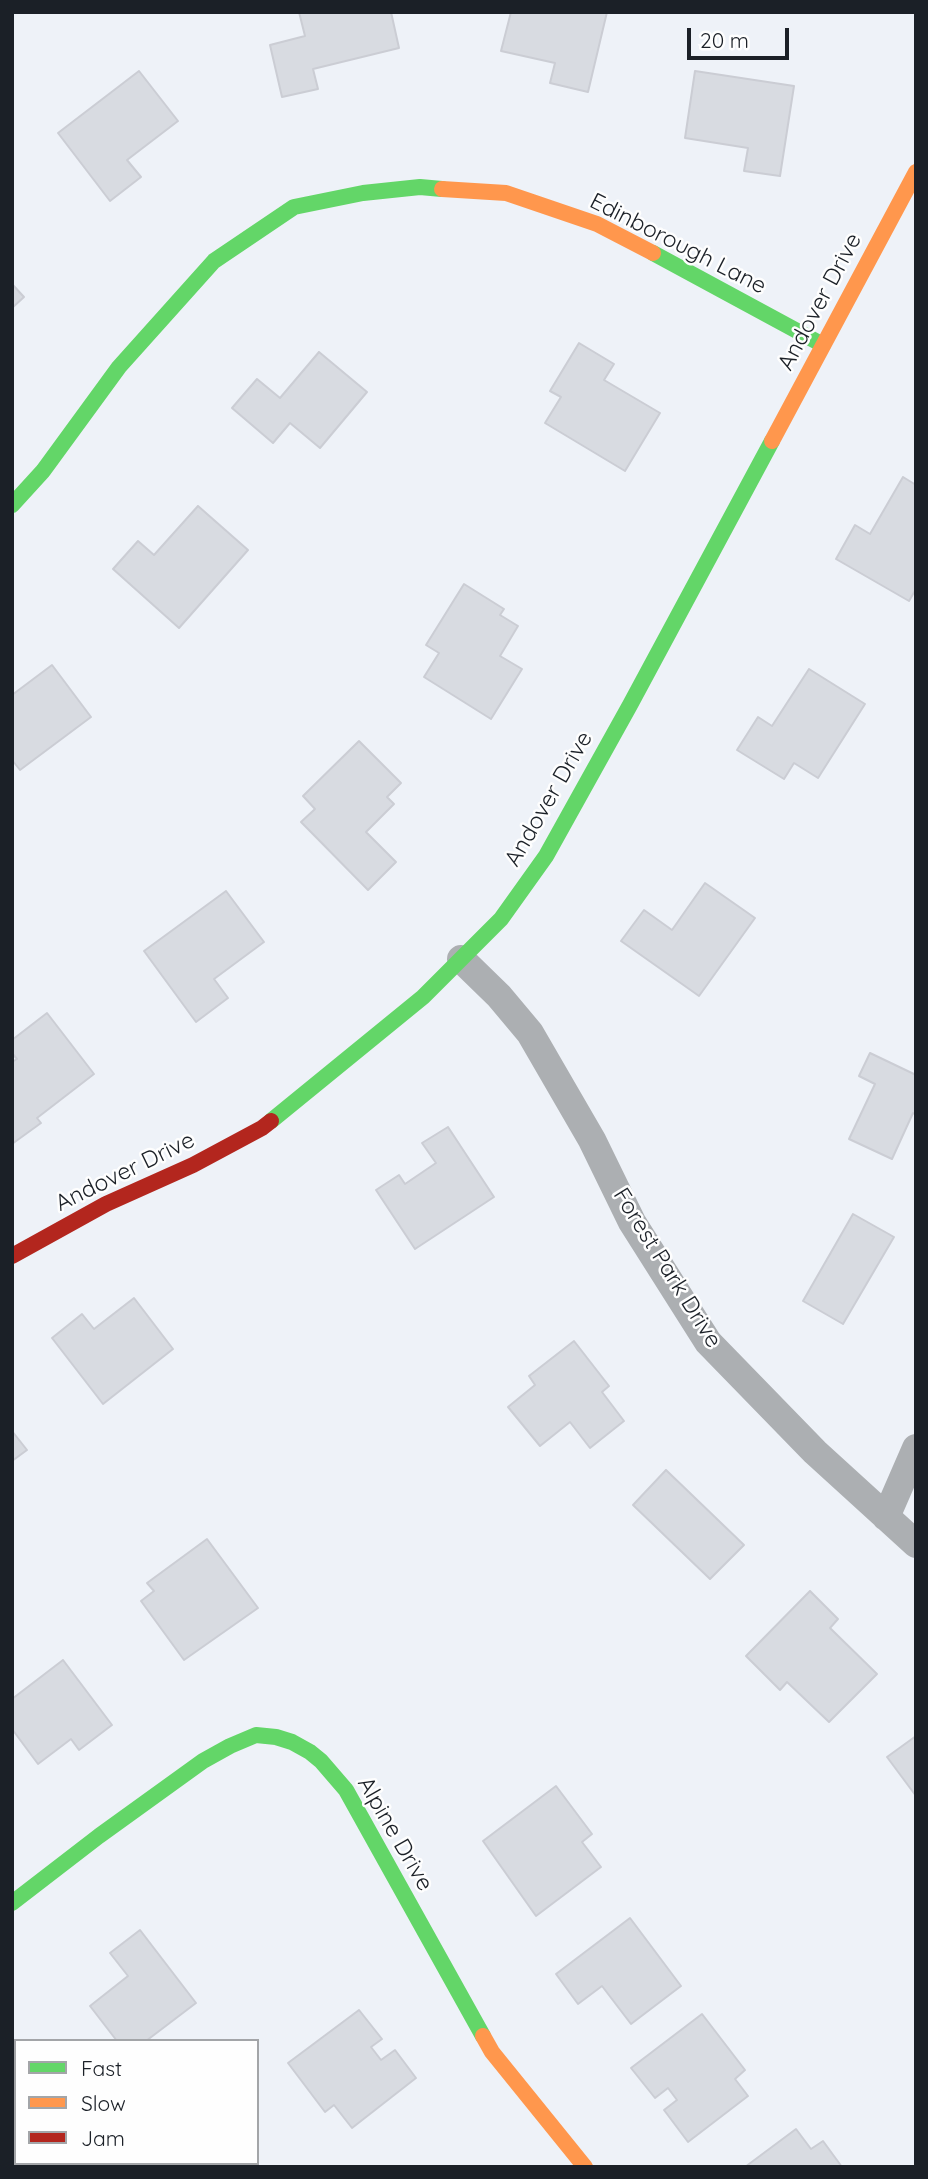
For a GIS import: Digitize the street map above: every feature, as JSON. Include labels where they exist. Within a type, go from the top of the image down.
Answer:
[{"type":"street","name":"Andover Drive","points":[[12,1256],[106,1204],[193,1165],[262,1128],[423,997],[501,919],[546,856],[630,705],[916,172]]},
{"type":"street","name":"Edinborough Lane","points":[[12,505],[44,471],[119,368],[214,261],[294,207],[363,193],[420,187],[506,192],[597,223],[823,345]]},
{"type":"street","name":"Forest Park Drive","points":[[461,959],[499,996],[530,1033],[592,1140],[632,1222],[708,1342],[815,1452],[916,1544]]},
{"type":"street","points":[[886,1517],[916,1448]]},
{"type":"street","name":"Alpine Drive","points":[[12,1903],[99,1836],[221,1751],[256,1735],[292,1742],[321,1761],[345,1790],[492,2052],[585,2167]]},
{"type":"building","points":[[299,12],[391,12],[399,48],[313,69],[318,89],[282,97],[270,45],[305,36]]},
{"type":"building","points":[[511,12],[607,12],[588,92],[550,83],[555,63],[501,51]]},
{"type":"building","points":[[139,71],[178,121],[127,160],[141,177],[110,201],[58,133]]},
{"type":"building","points":[[695,71],[794,86],[780,176],[744,171],[748,148],[685,138]]},
{"type":"building","points":[[12,284],[24,297],[12,308]]},
{"type":"building","points":[[579,343],[614,364],[604,380],[660,413],[625,471],[545,423],[561,397],[550,391]]},
{"type":"building","points":[[319,352],[367,392],[320,448],[290,423],[273,443],[232,408],[257,379],[280,398]]},
{"type":"building","points":[[903,477],[916,485],[916,589],[909,601],[836,559],[855,525],[870,534]]},
{"type":"building","points":[[198,506],[248,550],[179,628],[113,569],[138,541],[154,555]]},
{"type":"building","points":[[464,584],[504,609],[500,615],[518,626],[500,656],[522,669],[491,719],[424,677],[439,653],[426,645]]},
{"type":"building","points":[[52,665],[91,717],[20,770],[12,760],[12,695]]},
{"type":"building","points":[[809,669],[865,704],[818,778],[794,763],[784,779],[737,750],[758,717],[772,726]]},
{"type":"building","points":[[359,741],[401,783],[387,797],[394,804],[366,832],[396,862],[368,890],[301,822],[315,809],[303,796]]},
{"type":"building","points":[[705,883],[755,918],[699,996],[621,941],[644,910],[672,930]]},
{"type":"building","points":[[226,891],[264,942],[214,979],[228,998],[196,1022],[144,951]]},
{"type":"building","points":[[47,1013],[94,1074],[37,1118],[41,1123],[12,1144],[12,1062],[17,1059],[12,1053],[12,1040]]},
{"type":"building","points":[[870,1053],[916,1075],[916,1115],[913,1113],[892,1159],[849,1139],[875,1084],[859,1076]]},
{"type":"building","points":[[448,1127],[494,1197],[415,1249],[376,1190],[399,1175],[405,1184],[436,1163],[422,1143]]},
{"type":"building","points":[[853,1214],[894,1237],[843,1324],[803,1301]]},
{"type":"building","points":[[134,1298],[173,1349],[103,1404],[52,1338],[82,1314],[94,1329]]},
{"type":"building","points":[[574,1341],[609,1386],[602,1392],[624,1421],[590,1448],[570,1422],[540,1446],[508,1407],[535,1385],[529,1376]]},
{"type":"building","points":[[12,1431],[27,1450],[12,1461]]},
{"type":"building","points":[[666,1470],[744,1545],[710,1579],[633,1505]]},
{"type":"building","points":[[207,1539],[258,1608],[184,1660],[141,1601],[154,1591],[147,1583]]},
{"type":"building","points":[[810,1591],[838,1619],[830,1628],[877,1674],[829,1722],[787,1682],[780,1690],[746,1656]]},
{"type":"building","points":[[63,1660],[112,1725],[79,1750],[71,1739],[38,1764],[12,1729],[12,1699]]},
{"type":"building","points":[[916,1736],[916,1796],[887,1757]]},
{"type":"building","points":[[556,1786],[592,1834],[582,1842],[601,1867],[536,1916],[483,1841]]},
{"type":"building","points":[[630,1918],[681,1986],[631,2024],[602,1986],[578,2004],[556,1974]]},
{"type":"building","points":[[140,1930],[196,2003],[149,2039],[115,2039],[90,2006],[128,1976],[110,1953]]},
{"type":"building","points":[[359,2010],[382,2039],[371,2047],[381,2060],[395,2050],[416,2078],[352,2128],[334,2105],[325,2112],[288,2063]]},
{"type":"building","points":[[702,2014],[745,2070],[735,2079],[748,2096],[688,2142],[664,2110],[677,2100],[668,2088],[655,2098],[631,2068]]},
{"type":"building","points":[[796,2129],[811,2149],[823,2141],[842,2167],[745,2167]]},
{"type":"traffic: fast","points":[[12,505],[43,471],[119,367],[214,261],[294,207],[363,193],[420,187],[442,189]]},
{"type":"traffic: fast","points":[[653,253],[823,345]]},
{"type":"traffic: fast","points":[[271,1121],[423,997],[501,919],[546,856],[772,441]]},
{"type":"traffic: fast","points":[[12,1903],[203,1761],[256,1735],[276,1737],[310,1752],[346,1790],[483,2036]]},
{"type":"traffic: slow","points":[[772,441],[916,172]]},
{"type":"traffic: slow","points":[[442,189],[506,193],[597,224],[653,253]]},
{"type":"traffic: slow","points":[[483,2036],[492,2052],[585,2167]]},
{"type":"traffic: jam","points":[[12,1256],[106,1204],[193,1165],[271,1121]]}]
